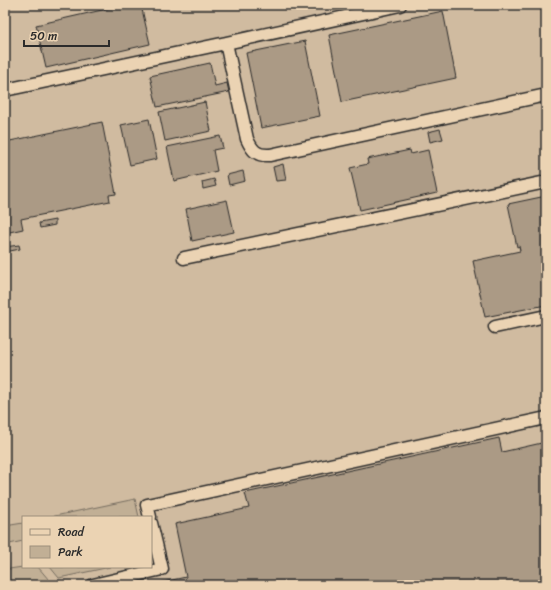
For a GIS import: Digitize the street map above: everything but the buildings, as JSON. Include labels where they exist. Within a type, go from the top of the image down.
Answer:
[{"type":"lane","points":[[5,90],[400,5]]},
{"type":"lane","points":[[226,43],[247,139],[250,147],[256,153],[263,155],[546,95]]},
{"type":"lane","points":[[184,258],[546,182]]},
{"type":"lane","points":[[494,328],[546,316]]},
{"type":"lane","points":[[150,516],[147,506],[546,418]]},
{"type":"lane","points":[[93,585],[162,569],[152,527]]},
{"type":"shaded area","points":[[5,5],[546,5],[546,585],[5,585]]},
{"type":"green space","points":[[135,499],[139,516],[55,516]]},
{"type":"green space","points":[[22,523],[22,541],[5,545],[5,526]]},
{"type":"green space","points":[[5,551],[9,569],[22,567],[39,568],[49,580],[50,585],[5,585]]},
{"type":"green space","points":[[51,568],[105,568],[59,578]]}]
